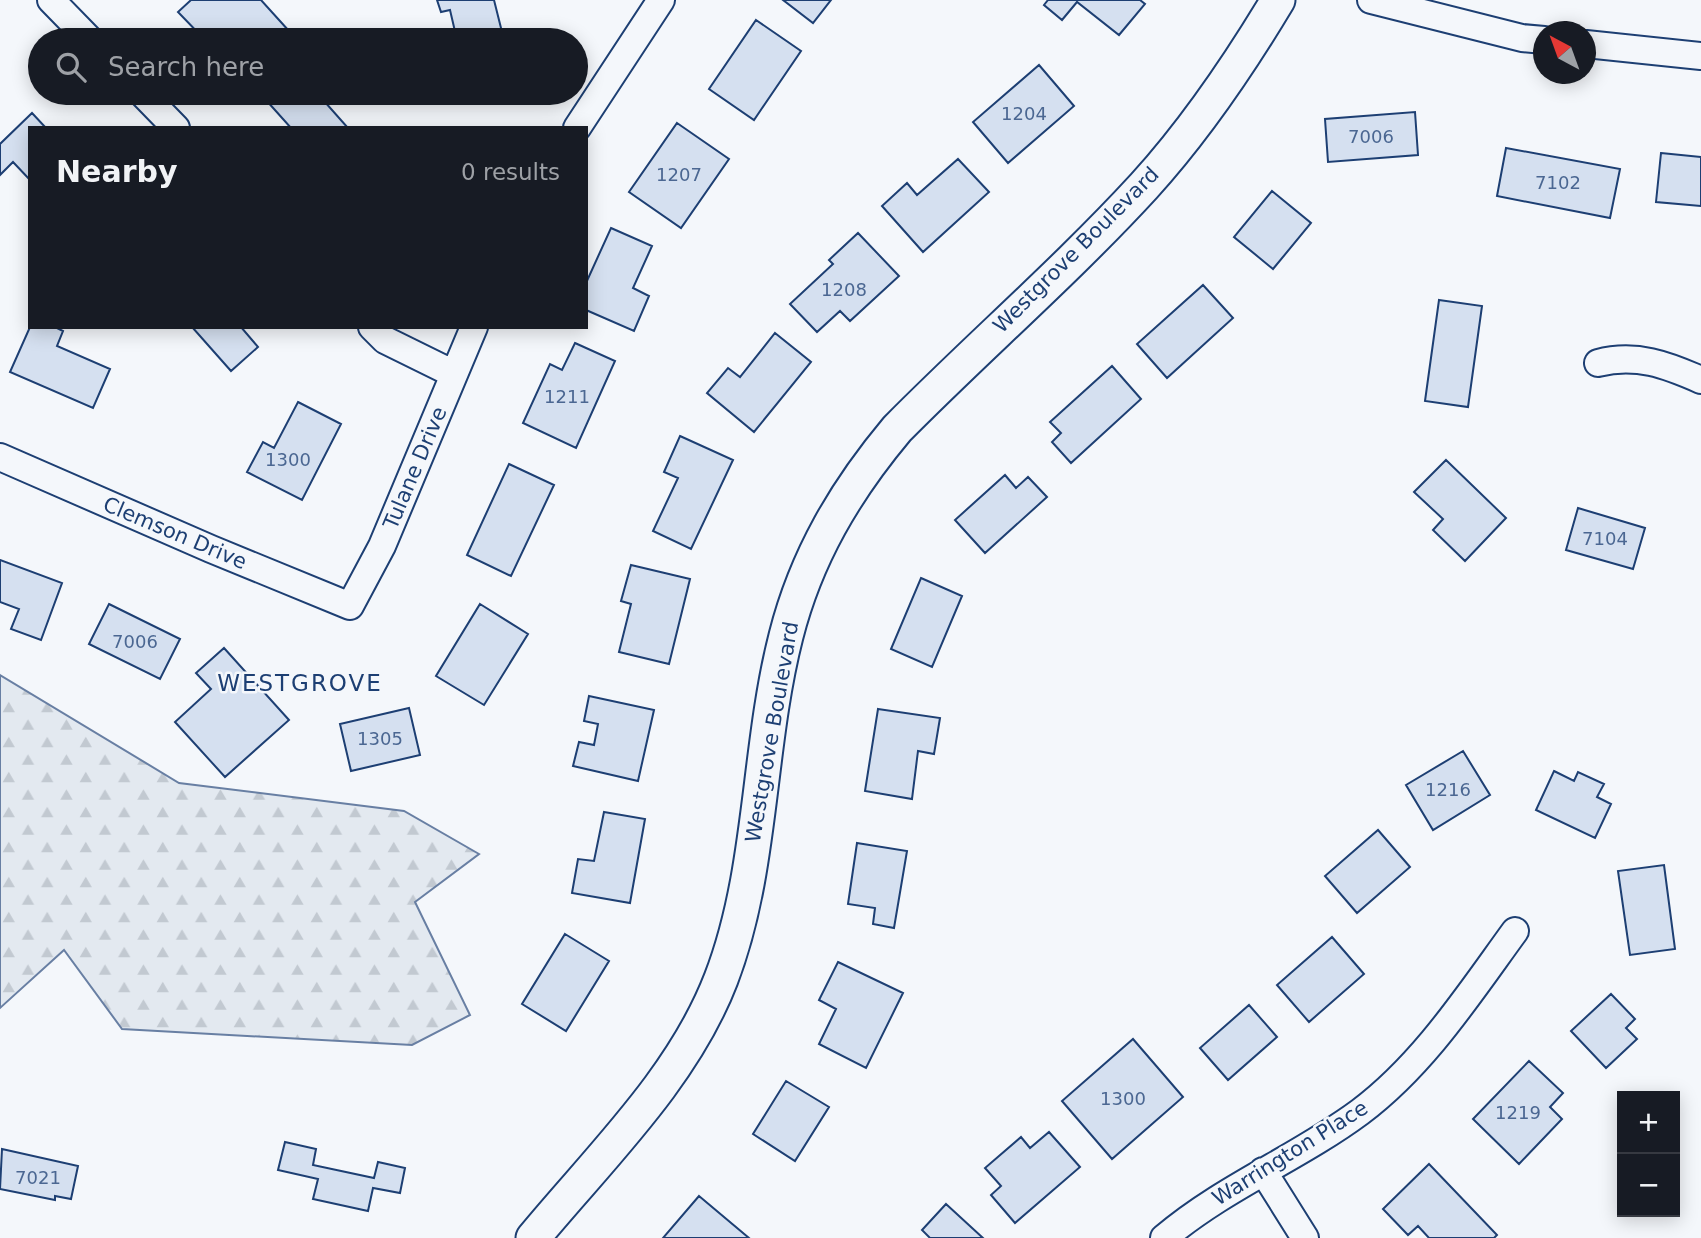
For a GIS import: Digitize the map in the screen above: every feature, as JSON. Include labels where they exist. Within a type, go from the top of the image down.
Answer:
[{"type":"street","points":[[51,0],[78,28]]},
{"type":"street","name":"Westgrove Boulevard","points":[[533,1238],[668,1076],[696,1032],[721,981],[745,897],[786,636],[805,576],[832,518],[863,470],[897,429],[1145,184],[1243,57],[1278,0]]},
{"type":"street","points":[[1371,0],[1496,32],[1533,38]]},
{"type":"street","points":[[578,126],[654,3]]},
{"type":"street","points":[[1596,45],[1701,56]]},
{"type":"street","points":[[154,105],[174,126]]},
{"type":"street","points":[[374,329],[385,340],[454,374]]},
{"type":"street","name":"Tulane Drive","points":[[351,606],[382,546],[473,329]]},
{"type":"street","points":[[1598,363],[1619,358],[1645,360],[1669,366],[1701,380]]},
{"type":"street","name":"Clemson Drive","points":[[0,457],[211,550],[351,606]]},
{"type":"street","name":"Warrington Place","points":[[1164,1238],[1203,1207],[1360,1112],[1404,1072],[1457,1012],[1516,931]]},
{"type":"street","points":[[1263,1171],[1305,1238]]},
{"type":"green space","points":[[0,675],[179,783],[404,811],[479,854],[415,902],[470,1015],[412,1045],[122,1029],[64,950],[0,1008]]},
{"type":"building","points":[[191,0],[261,0],[286,28],[193,28],[178,12]]},
{"type":"building","points":[[437,0],[494,0],[501,28],[454,28],[450,10],[441,12]]},
{"type":"building","points":[[783,0],[831,0],[813,23]]},
{"type":"building","points":[[1048,0],[1140,0],[1145,4],[1119,35],[1077,2],[1062,20],[1044,5]]},
{"type":"building","points":[[756,20],[801,51],[754,120],[709,89]]},
{"type":"building","points":[[1039,65],[1074,106],[1008,163],[973,122]]},
{"type":"building","points":[[270,105],[328,105],[346,126],[289,126]]},
{"type":"building","points":[[1415,112],[1418,155],[1328,162],[1325,119]]},
{"type":"building","points":[[32,113],[44,126],[28,126],[28,178],[13,162],[0,175],[0,144]]},
{"type":"building","points":[[677,123],[729,159],[681,228],[629,192]]},
{"type":"building","points":[[1506,148],[1620,169],[1610,218],[1497,196]]},
{"type":"building","points":[[1661,153],[1701,157],[1701,206],[1656,202]]},
{"type":"building","points":[[958,159],[989,192],[923,252],[882,206],[907,183],[917,195]]},
{"type":"building","points":[[1272,191],[1311,223],[1273,269],[1234,237]]},
{"type":"building","points":[[611,228],[652,246],[633,288],[649,296],[634,331],[588,311],[588,279]]},
{"type":"building","points":[[858,233],[899,276],[850,321],[840,311],[817,332],[790,304],[833,264],[829,260]]},
{"type":"building","points":[[1203,285],[1233,318],[1167,378],[1137,344]]},
{"type":"building","points":[[1439,300],[1482,306],[1468,407],[1425,401]]},
{"type":"building","points":[[29,329],[59,329],[63,331],[57,346],[110,369],[93,408],[10,372]]},
{"type":"building","points":[[194,329],[243,329],[258,347],[231,371]]},
{"type":"building","points":[[775,333],[811,362],[754,432],[707,393],[728,368],[740,377]]},
{"type":"building","points":[[575,343],[615,361],[576,448],[523,423],[550,364],[562,370]]},
{"type":"building","points":[[1112,366],[1141,399],[1071,463],[1052,442],[1061,433],[1050,422]]},
{"type":"building","points":[[298,402],[341,424],[302,500],[247,472],[263,442],[274,448]]},
{"type":"building","points":[[680,436],[733,460],[691,549],[653,531],[678,478],[664,472]]},
{"type":"building","points":[[1446,460],[1506,518],[1465,561],[1433,530],[1443,519],[1414,492]]},
{"type":"building","points":[[509,464],[554,485],[511,576],[467,555]]},
{"type":"building","points":[[1005,475],[1016,488],[1028,477],[1047,497],[985,553],[955,520]]},
{"type":"building","points":[[1578,508],[1645,528],[1633,569],[1566,550]]},
{"type":"building","points":[[0,560],[62,583],[41,640],[11,629],[19,609],[0,602]]},
{"type":"building","points":[[631,565],[690,579],[669,664],[619,652],[631,604],[621,601]]},
{"type":"building","points":[[921,578],[962,596],[932,667],[891,649]]},
{"type":"building","points":[[109,604],[180,639],[160,679],[89,644]]},
{"type":"building","points":[[480,604],[528,634],[484,705],[436,676]]},
{"type":"building","points":[[224,648],[289,720],[225,777],[175,722],[211,689],[196,673]]},
{"type":"building","points":[[589,696],[654,710],[638,781],[573,766],[579,742],[594,745],[598,724],[584,721]]},
{"type":"building","points":[[409,708],[420,755],[351,771],[340,724]]},
{"type":"building","points":[[878,709],[940,718],[934,754],[918,751],[912,799],[865,791]]},
{"type":"building","points":[[1463,751],[1490,795],[1433,830],[1406,785]]},
{"type":"building","points":[[1554,771],[1574,781],[1578,772],[1604,784],[1597,797],[1611,804],[1595,838],[1536,810]]},
{"type":"building","points":[[604,812],[645,819],[630,903],[572,893],[578,859],[594,861]]},
{"type":"building","points":[[1378,830],[1410,867],[1357,913],[1325,876]]},
{"type":"building","points":[[857,843],[907,851],[894,928],[873,924],[875,908],[848,904]]},
{"type":"building","points":[[1664,865],[1675,949],[1630,955],[1618,871]]},
{"type":"building","points":[[565,934],[609,961],[566,1031],[522,1004]]},
{"type":"building","points":[[1332,937],[1364,974],[1309,1022],[1277,985]]},
{"type":"building","points":[[838,962],[903,993],[866,1068],[819,1044],[836,1009],[819,1000]]},
{"type":"building","points":[[1611,994],[1635,1019],[1626,1028],[1637,1039],[1606,1068],[1571,1031]]},
{"type":"building","points":[[1249,1005],[1277,1037],[1228,1080],[1200,1048]]},
{"type":"building","points":[[1133,1039],[1183,1097],[1112,1159],[1062,1101]]},
{"type":"building","points":[[1529,1061],[1563,1093],[1550,1107],[1562,1119],[1519,1164],[1473,1119]]},
{"type":"building","points":[[786,1081],[829,1107],[795,1161],[753,1134]]},
{"type":"building","points":[[1049,1132],[1080,1167],[1015,1223],[991,1195],[1001,1186],[985,1168],[1021,1137],[1030,1148]]},
{"type":"building","points":[[285,1142],[316,1149],[313,1165],[374,1178],[378,1162],[405,1168],[400,1193],[373,1188],[368,1211],[313,1199],[318,1179],[278,1170]]},
{"type":"building","points":[[2,1149],[78,1166],[71,1199],[55,1196],[55,1200],[0,1189]]},
{"type":"building","points":[[1429,1164],[1497,1235],[1494,1238],[1429,1238],[1418,1226],[1408,1235],[1383,1209]]},
{"type":"building","points":[[699,1196],[749,1238],[663,1238]]},
{"type":"building","points":[[946,1204],[983,1238],[930,1238],[922,1230]]},
{"type":"district","name":"WESTGROVE","points":[[300,683]]}]
